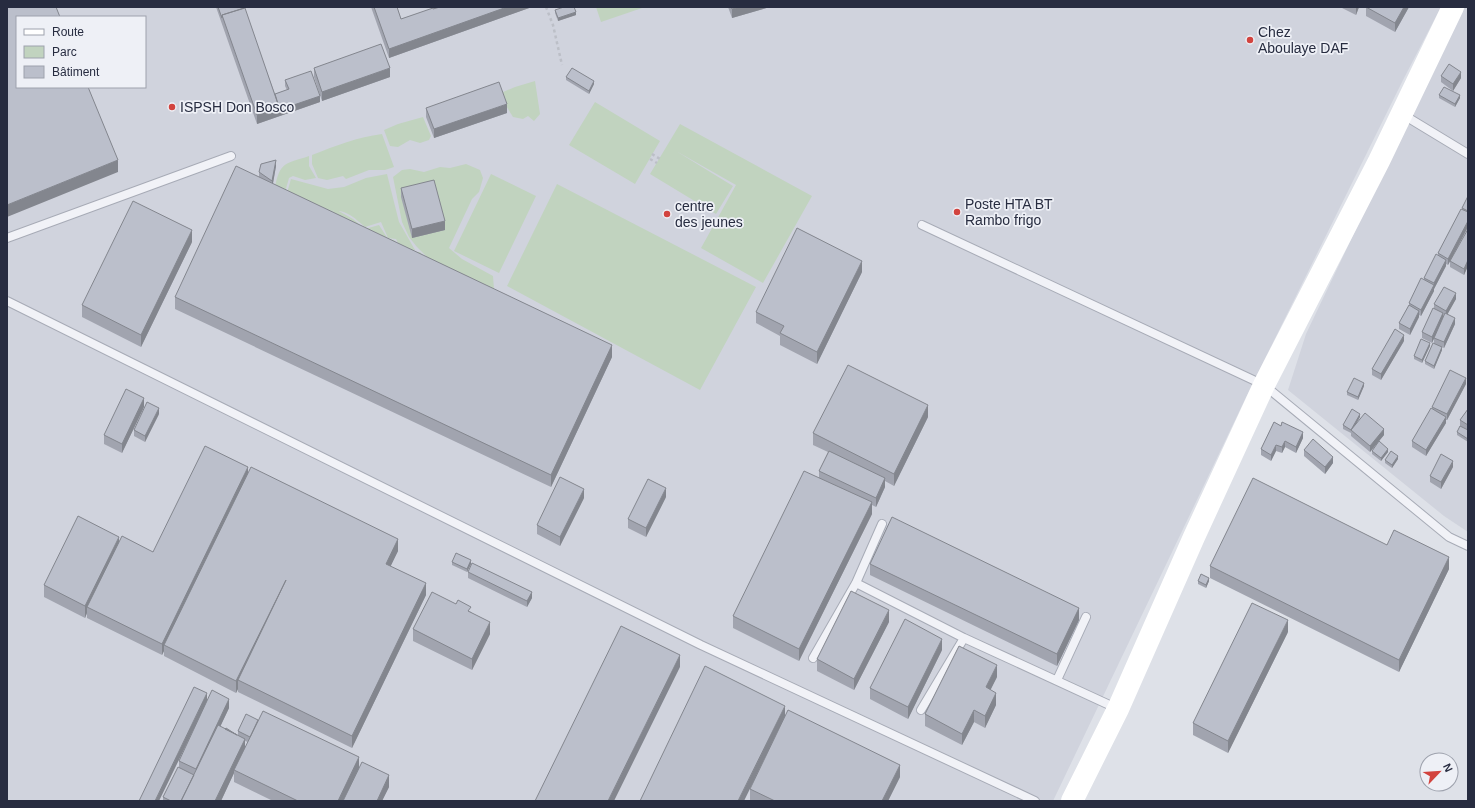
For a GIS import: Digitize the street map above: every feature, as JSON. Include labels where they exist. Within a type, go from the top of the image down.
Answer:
[{"type":"main road","points":[[1072,801],[1118,709],[1194,537],[1264,386],[1402,113],[1453,7]]},
{"type":"lane","points":[[1402,113],[1468,154]]},
{"type":"lane","points":[[7,238],[231,156]]},
{"type":"lane","points":[[922,226],[1264,386],[1449,537],[1468,546]]},
{"type":"lane","points":[[7,302],[701,645],[1035,801]]},
{"type":"lane","points":[[813,658],[856,583],[882,524]]},
{"type":"lane","points":[[856,583],[911,616],[964,638],[1118,709]]},
{"type":"lane","points":[[1057,680],[1086,617]]},
{"type":"lane","points":[[921,710],[964,638]]},
{"type":"path","points":[[546,7],[562,65]]},
{"type":"path","points":[[652,154],[660,158]]},
{"type":"path","points":[[650,159],[657,163]]},
{"type":"shaded area","points":[[7,7],[1441,7],[1403,80],[1249,391],[1053,801],[7,801]]},
{"type":"shaded area","points":[[1465,7],[1468,7],[1468,532],[1444,516],[1288,390],[1306,334],[1401,135]]},
{"type":"green space","points":[[596,7],[645,7],[601,22]]},
{"type":"green space","points":[[535,81],[540,114],[534,121],[528,116],[523,119],[513,117],[505,104],[503,92]]},
{"type":"green space","points":[[595,102],[660,141],[635,184],[569,145]]},
{"type":"green space","points":[[423,117],[431,136],[429,140],[420,143],[410,140],[398,147],[390,146],[384,130],[398,124]]},
{"type":"green space","points":[[680,124],[812,196],[763,283],[701,248],[736,185],[676,151],[733,186],[716,214],[650,174]]},
{"type":"green space","points":[[382,134],[394,167],[385,170],[369,170],[346,179],[343,176],[327,180],[318,178],[312,164],[312,155],[338,145],[373,135]]},
{"type":"green space","points":[[309,156],[309,166],[316,178],[305,180],[293,176],[289,178],[285,192],[275,187],[279,172],[285,165],[289,162]]},
{"type":"green space","points":[[466,164],[480,170],[483,178],[479,192],[472,199],[449,248],[462,259],[493,276],[494,289],[480,290],[430,260],[409,237],[402,222],[393,177],[402,170],[410,169],[424,172],[440,167],[450,168]]},
{"type":"green space","points":[[387,174],[399,222],[415,250],[405,252],[420,252],[430,263],[457,278],[456,279],[289,198],[290,197],[330,212],[335,211],[331,211],[287,193],[291,179],[328,189],[344,187],[366,178]],"holes":[[[338,211],[349,214],[365,227],[381,222],[388,238],[396,239],[402,251],[394,240],[388,239],[379,225],[365,229],[353,219]]]},
{"type":"green space","points":[[491,174],[536,196],[499,273],[454,251]]},
{"type":"green space","points":[[557,184],[756,287],[700,390],[507,286]]},
{"type":"building","points":[[7,7],[56,7],[60,16],[16,16],[16,88],[88,88],[118,160],[7,205]]},
{"type":"building","points":[[218,7],[244,8],[222,15],[222,18]]},
{"type":"building","points":[[374,7],[397,7],[401,19],[440,7],[507,7],[389,49]]},
{"type":"building","points":[[564,7],[574,7],[576,12],[558,18],[555,10]]},
{"type":"building","points":[[1366,7],[1404,7],[1395,23]]},
{"type":"building","points":[[245,8],[279,107],[257,115],[222,15]]},
{"type":"building","points":[[381,44],[390,68],[322,92],[314,68]]},
{"type":"building","points":[[1449,64],[1461,72],[1453,84],[1441,76]]},
{"type":"building","points":[[572,68],[594,81],[589,91],[566,77]]},
{"type":"building","points":[[311,71],[320,96],[279,110],[275,94],[289,89],[285,80]]},
{"type":"building","points":[[499,82],[507,104],[434,129],[426,108]]},
{"type":"building","points":[[1444,87],[1460,95],[1455,104],[1439,95]]},
{"type":"building","points":[[276,160],[272,181],[259,172],[261,164]]},
{"type":"building","points":[[236,166],[612,345],[551,475],[175,297]]},
{"type":"building","points":[[434,180],[445,221],[412,229],[401,188]]},
{"type":"building","points":[[1468,196],[1468,211],[1462,208]]},
{"type":"building","points":[[133,201],[192,230],[141,335],[82,305]]},
{"type":"building","points":[[1461,209],[1468,212],[1468,221],[1448,259],[1438,253]]},
{"type":"building","points":[[797,228],[862,261],[817,352],[780,333],[784,326],[756,312]]},
{"type":"building","points":[[1468,229],[1468,260],[1464,269],[1450,261]]},
{"type":"building","points":[[1436,254],[1446,260],[1434,283],[1424,278]]},
{"type":"building","points":[[1421,278],[1434,285],[1421,310],[1409,303]]},
{"type":"building","points":[[1444,287],[1456,293],[1446,311],[1434,304]]},
{"type":"building","points":[[1409,305],[1419,311],[1410,329],[1399,323]]},
{"type":"building","points":[[1433,308],[1443,313],[1432,337],[1422,332]]},
{"type":"building","points":[[1445,313],[1455,318],[1444,342],[1434,338]]},
{"type":"building","points":[[1395,329],[1404,335],[1381,374],[1372,369]]},
{"type":"building","points":[[1421,339],[1430,343],[1422,360],[1414,356]]},
{"type":"building","points":[[1433,343],[1442,347],[1434,366],[1425,361]]},
{"type":"building","points":[[848,365],[928,405],[894,474],[813,433]]},
{"type":"building","points":[[1450,370],[1466,378],[1447,414],[1432,407]]},
{"type":"building","points":[[1354,378],[1364,383],[1358,397],[1347,392]]},
{"type":"building","points":[[126,389],[144,398],[122,444],[104,435]]},
{"type":"building","points":[[147,402],[159,408],[145,436],[134,430]]},
{"type":"building","points":[[1431,408],[1446,417],[1426,450],[1412,441]]},
{"type":"building","points":[[1352,409],[1360,414],[1351,430],[1343,425]]},
{"type":"building","points":[[1468,409],[1468,425],[1460,420]]},
{"type":"building","points":[[1365,413],[1384,429],[1370,446],[1351,430]]},
{"type":"building","points":[[1274,422],[1281,426],[1282,422],[1303,432],[1296,447],[1285,441],[1282,447],[1276,445],[1271,455],[1261,449]]},
{"type":"building","points":[[1460,426],[1468,430],[1468,439],[1457,432]]},
{"type":"building","points":[[1313,439],[1333,457],[1325,467],[1304,450]]},
{"type":"building","points":[[1379,441],[1388,449],[1381,458],[1372,451]]},
{"type":"building","points":[[205,446],[248,467],[162,644],[87,607],[122,536],[153,552]]},
{"type":"building","points":[[829,451],[885,478],[876,498],[819,471]]},
{"type":"building","points":[[1391,451],[1398,456],[1392,465],[1385,460]]},
{"type":"building","points":[[1441,454],[1453,461],[1441,482],[1430,476]]},
{"type":"building","points":[[251,467],[398,539],[386,564],[426,583],[352,736],[238,680],[286,580],[236,681],[164,645]]},
{"type":"building","points":[[804,471],[872,502],[799,649],[733,616]]},
{"type":"building","points":[[560,477],[584,489],[560,537],[537,525]]},
{"type":"building","points":[[1253,478],[1387,545],[1394,530],[1449,557],[1399,660],[1210,566]]},
{"type":"building","points":[[648,479],[666,488],[646,528],[628,519]]},
{"type":"building","points":[[78,516],[119,537],[85,606],[44,585]]},
{"type":"building","points":[[892,517],[1079,608],[1057,654],[870,564]]},
{"type":"building","points":[[456,553],[471,560],[467,569],[452,562]]},
{"type":"building","points":[[472,563],[532,592],[527,601],[468,572]]},
{"type":"building","points":[[1201,574],[1209,578],[1206,585],[1198,581]]},
{"type":"building","points":[[851,591],[889,610],[854,679],[817,659]]},
{"type":"building","points":[[432,592],[456,604],[458,600],[471,607],[468,611],[490,622],[472,659],[413,629]]},
{"type":"building","points":[[1252,603],[1288,620],[1228,741],[1193,723]]},
{"type":"building","points":[[905,619],[942,639],[908,707],[870,688]]},
{"type":"building","points":[[621,626],[680,655],[608,801],[535,801]]},
{"type":"building","points":[[959,646],[997,665],[986,687],[996,693],[985,716],[974,710],[962,734],[925,714]]},
{"type":"building","points":[[705,666],[785,706],[738,801],[640,801]]},
{"type":"building","points":[[194,687],[207,693],[155,801],[139,801]]},
{"type":"building","points":[[212,690],[229,699],[196,769],[179,761]]},
{"type":"building","points":[[788,710],[900,765],[882,801],[775,801],[750,789]]},
{"type":"building","points":[[263,711],[359,757],[338,801],[298,801],[234,770]]},
{"type":"building","points":[[246,714],[258,720],[250,737],[238,731]]},
{"type":"building","points":[[218,725],[245,739],[215,801],[181,801]]},
{"type":"building","points":[[362,762],[389,775],[377,801],[343,801]]},
{"type":"building","points":[[178,767],[194,775],[181,801],[171,801],[163,797]]},
{"type":"place","name":"Chez Aboulaye DAF","points":[[1250,40]]},
{"type":"place","name":"ISPSH Don Bosco","points":[[172,107]]},
{"type":"place","name":"Poste HTA BT Rambo frigo","points":[[957,212]]},
{"type":"place","name":"centre des jeunes","points":[[667,214]]}]
